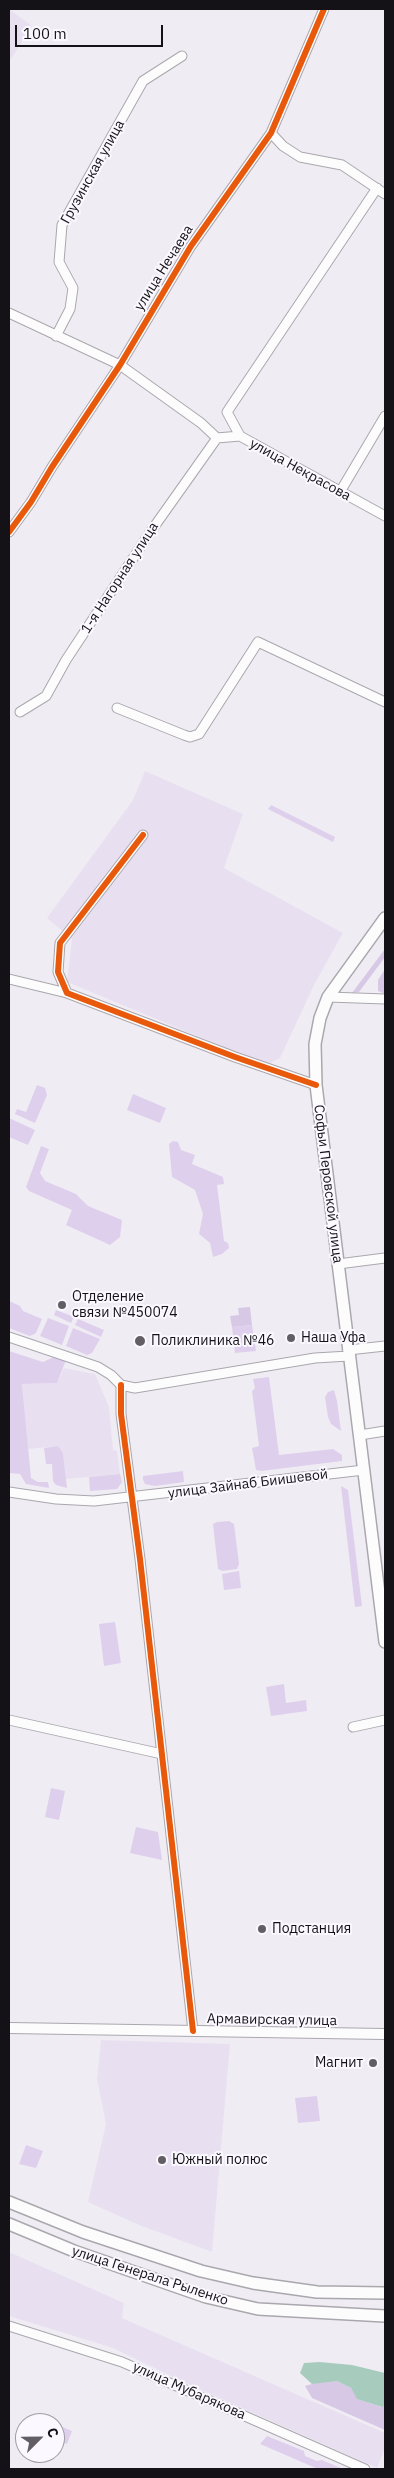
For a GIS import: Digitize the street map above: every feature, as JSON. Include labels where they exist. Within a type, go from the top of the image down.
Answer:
[{"type":"main road","name":"Софьи Перовской улица","points":[[385,918],[328,996],[320,1018],[315,1044],[316,1085],[385,1642]]},
{"type":"main road","name":"улица Генерала Рыленко","points":[[9,2202],[83,2232],[210,2273],[253,2283],[317,2292],[385,2293]]},
{"type":"main road","name":"улица Генерала Рыленко","points":[[9,2224],[74,2251],[206,2297],[258,2309],[385,2316]]},
{"type":"street","name":"улица Нечаева","points":[[9,532],[31,502],[120,365],[191,246],[271,133],[321,10]]},
{"type":"street","name":"Грузинская улица","points":[[56,336],[70,309],[74,288],[59,262],[62,225],[143,81],[182,56]]},
{"type":"street","points":[[271,133],[283,146],[300,157],[342,165],[385,194]]},
{"type":"street","points":[[240,436],[227,412],[377,188]]},
{"type":"street","points":[[9,312],[120,365],[201,422],[217,438]]},
{"type":"street","points":[[340,492],[385,416]]},
{"type":"street","name":"улица Некрасова","points":[[217,438],[240,436],[385,516]]},
{"type":"street","name":"1-я Нагорная улица","points":[[20,712],[46,696],[66,660],[149,534],[217,438]]},
{"type":"street","points":[[117,708],[190,737],[199,734],[258,642],[385,702]]},
{"type":"street","points":[[67,992],[58,972],[60,943],[143,835]]},
{"type":"street","points":[[9,979],[67,992],[234,1057],[316,1085]]},
{"type":"street","points":[[328,996],[385,999]]},
{"type":"street","points":[[338,1264],[385,1258]]},
{"type":"street","points":[[9,1337],[98,1367],[111,1375],[121,1385],[135,1388],[385,1346]]},
{"type":"street","points":[[121,1385],[121,1414],[133,1498],[193,2031]]},
{"type":"street","points":[[360,1435],[385,1431]]},
{"type":"street","name":"улица Зайнаб Биишевой","points":[[9,1492],[56,1499],[94,1501],[364,1470]]},
{"type":"street","points":[[9,1720],[162,1754]]},
{"type":"street","points":[[353,1727],[385,1720]]},
{"type":"street","name":"Армавирская улица","points":[[9,2028],[385,2034]]},
{"type":"street","name":"улица Мубарякова","points":[[9,2326],[122,2362],[365,2469]]},
{"type":"shaded area","points":[[9,9],[32,26],[9,62]]},
{"type":"shaded area","points":[[145,771],[243,814],[224,868],[343,933],[314,985],[280,1058],[267,1065],[67,982],[72,939],[47,918],[133,800]]},
{"type":"shaded area","points":[[271,805],[335,837],[333,842],[268,809]]},
{"type":"shaded area","points":[[385,949],[385,957],[359,992],[352,993]]},
{"type":"shaded area","points":[[385,969],[385,994],[378,991],[378,980]]},
{"type":"shaded area","points":[[37,1085],[45,1088],[47,1095],[35,1123],[15,1114],[17,1109],[26,1112]]},
{"type":"shaded area","points":[[133,1094],[166,1108],[160,1123],[127,1110]]},
{"type":"shaded area","points":[[9,1118],[35,1130],[28,1145],[9,1137]]},
{"type":"shaded area","points":[[173,1141],[178,1142],[181,1150],[195,1155],[192,1164],[223,1177],[224,1184],[217,1185],[224,1241],[228,1243],[229,1248],[222,1254],[213,1257],[210,1243],[199,1234],[203,1214],[195,1190],[172,1177],[169,1144]]},
{"type":"shaded area","points":[[41,1146],[49,1149],[40,1173],[45,1181],[76,1194],[88,1206],[122,1220],[120,1237],[110,1245],[66,1225],[72,1210],[29,1191],[26,1187]]},
{"type":"shaded area","points":[[9,1301],[20,1306],[23,1311],[42,1319],[36,1333],[30,1336],[9,1328]]},
{"type":"shaded area","points":[[250,1307],[252,1325],[232,1327],[230,1316],[239,1315],[238,1308]]},
{"type":"shaded area","points":[[56,1310],[74,1317],[71,1323],[54,1315]]},
{"type":"shaded area","points":[[48,1318],[69,1326],[62,1345],[40,1336]]},
{"type":"shaded area","points":[[78,1319],[104,1330],[101,1337],[75,1325]]},
{"type":"shaded area","points":[[252,1325],[256,1351],[235,1353],[232,1327]]},
{"type":"shaded area","points":[[73,1328],[100,1339],[92,1353],[87,1355],[66,1346]]},
{"type":"shaded area","points":[[9,1351],[43,1362],[56,1356],[66,1360],[57,1383],[22,1384],[31,1478],[38,1482],[48,1482],[49,1488],[26,1484],[20,1474],[9,1473]]},
{"type":"shaded area","points":[[64,1368],[95,1374],[109,1407],[113,1450],[117,1451],[120,1474],[66,1479],[63,1453],[58,1446],[28,1449],[22,1384],[57,1383]]},
{"type":"shaded area","points":[[269,1377],[279,1455],[333,1449],[342,1455],[342,1461],[261,1471],[256,1470],[252,1448],[259,1446],[252,1391],[255,1388],[253,1379]]},
{"type":"shaded area","points":[[334,1390],[341,1431],[331,1424],[328,1417],[325,1397],[328,1392]]},
{"type":"shaded area","points":[[58,1446],[63,1453],[67,1488],[56,1485],[53,1481],[52,1464],[46,1464],[44,1448]]},
{"type":"shaded area","points":[[183,1471],[184,1482],[155,1486],[145,1484],[143,1480],[143,1476]]},
{"type":"shaded area","points":[[120,1474],[122,1482],[117,1489],[90,1491],[89,1477]]},
{"type":"shaded area","points":[[341,1486],[348,1490],[362,1606],[355,1607]]},
{"type":"shaded area","points":[[229,1521],[234,1524],[239,1564],[237,1569],[222,1571],[218,1569],[213,1524]]},
{"type":"shaded area","points":[[239,1571],[241,1588],[224,1590],[222,1574]]},
{"type":"shaded area","points":[[115,1622],[121,1663],[104,1666],[99,1624]]},
{"type":"shaded area","points":[[284,1684],[286,1703],[306,1700],[307,1711],[271,1716],[266,1687]]},
{"type":"shaded area","points":[[51,1788],[65,1791],[59,1820],[45,1817]]},
{"type":"shaded area","points":[[136,1827],[158,1832],[162,1860],[130,1853]]},
{"type":"shaded area","points":[[101,2040],[230,2044],[212,2252],[139,2225],[88,2202],[106,2124],[97,2079]]},
{"type":"shaded area","points":[[317,2096],[320,2121],[298,2123],[295,2098]]},
{"type":"shaded area","points":[[26,2145],[43,2151],[36,2168],[19,2164]]},
{"type":"shaded area","points":[[9,2252],[124,2303],[122,2318],[385,2433],[385,2448],[377,2468],[177,2379],[113,2348],[9,2316]]},
{"type":"shaded area","points":[[320,2362],[352,2365],[385,2373],[385,2405],[382,2407],[357,2399],[351,2388],[337,2381],[312,2384],[300,2373],[304,2363]]},
{"type":"shaded area","points":[[337,2381],[351,2388],[358,2399],[381,2407],[385,2405],[385,2430],[312,2398],[305,2386],[319,2382]]},
{"type":"shaded area","points":[[65,2428],[72,2431],[67,2444],[65,2443]]},
{"type":"shaded area","points":[[267,2436],[304,2451],[305,2456],[317,2461],[322,2460],[343,2469],[318,2469],[260,2444]]},
{"type":"cycle path","points":[[9,532],[31,502],[120,365],[191,246],[271,133],[324,9]]},
{"type":"cycle path","points":[[143,835],[60,943],[58,972],[67,993],[235,1057],[316,1085]]},
{"type":"cycle path","points":[[121,1385],[121,1414],[140,1559],[193,2031]]},
{"type":"place","name":"Отделение связи №450074","points":[[62,1305]]},
{"type":"place","name":"Наша Уфа","points":[[291,1338]]},
{"type":"place","name":"Поликлиника №46","points":[[140,1341]]},
{"type":"place","name":"Подстанция","points":[[262,1929]]},
{"type":"place","name":"Магнит","points":[[373,2063]]},
{"type":"place","name":"Южный полюс","points":[[162,2160]]}]
